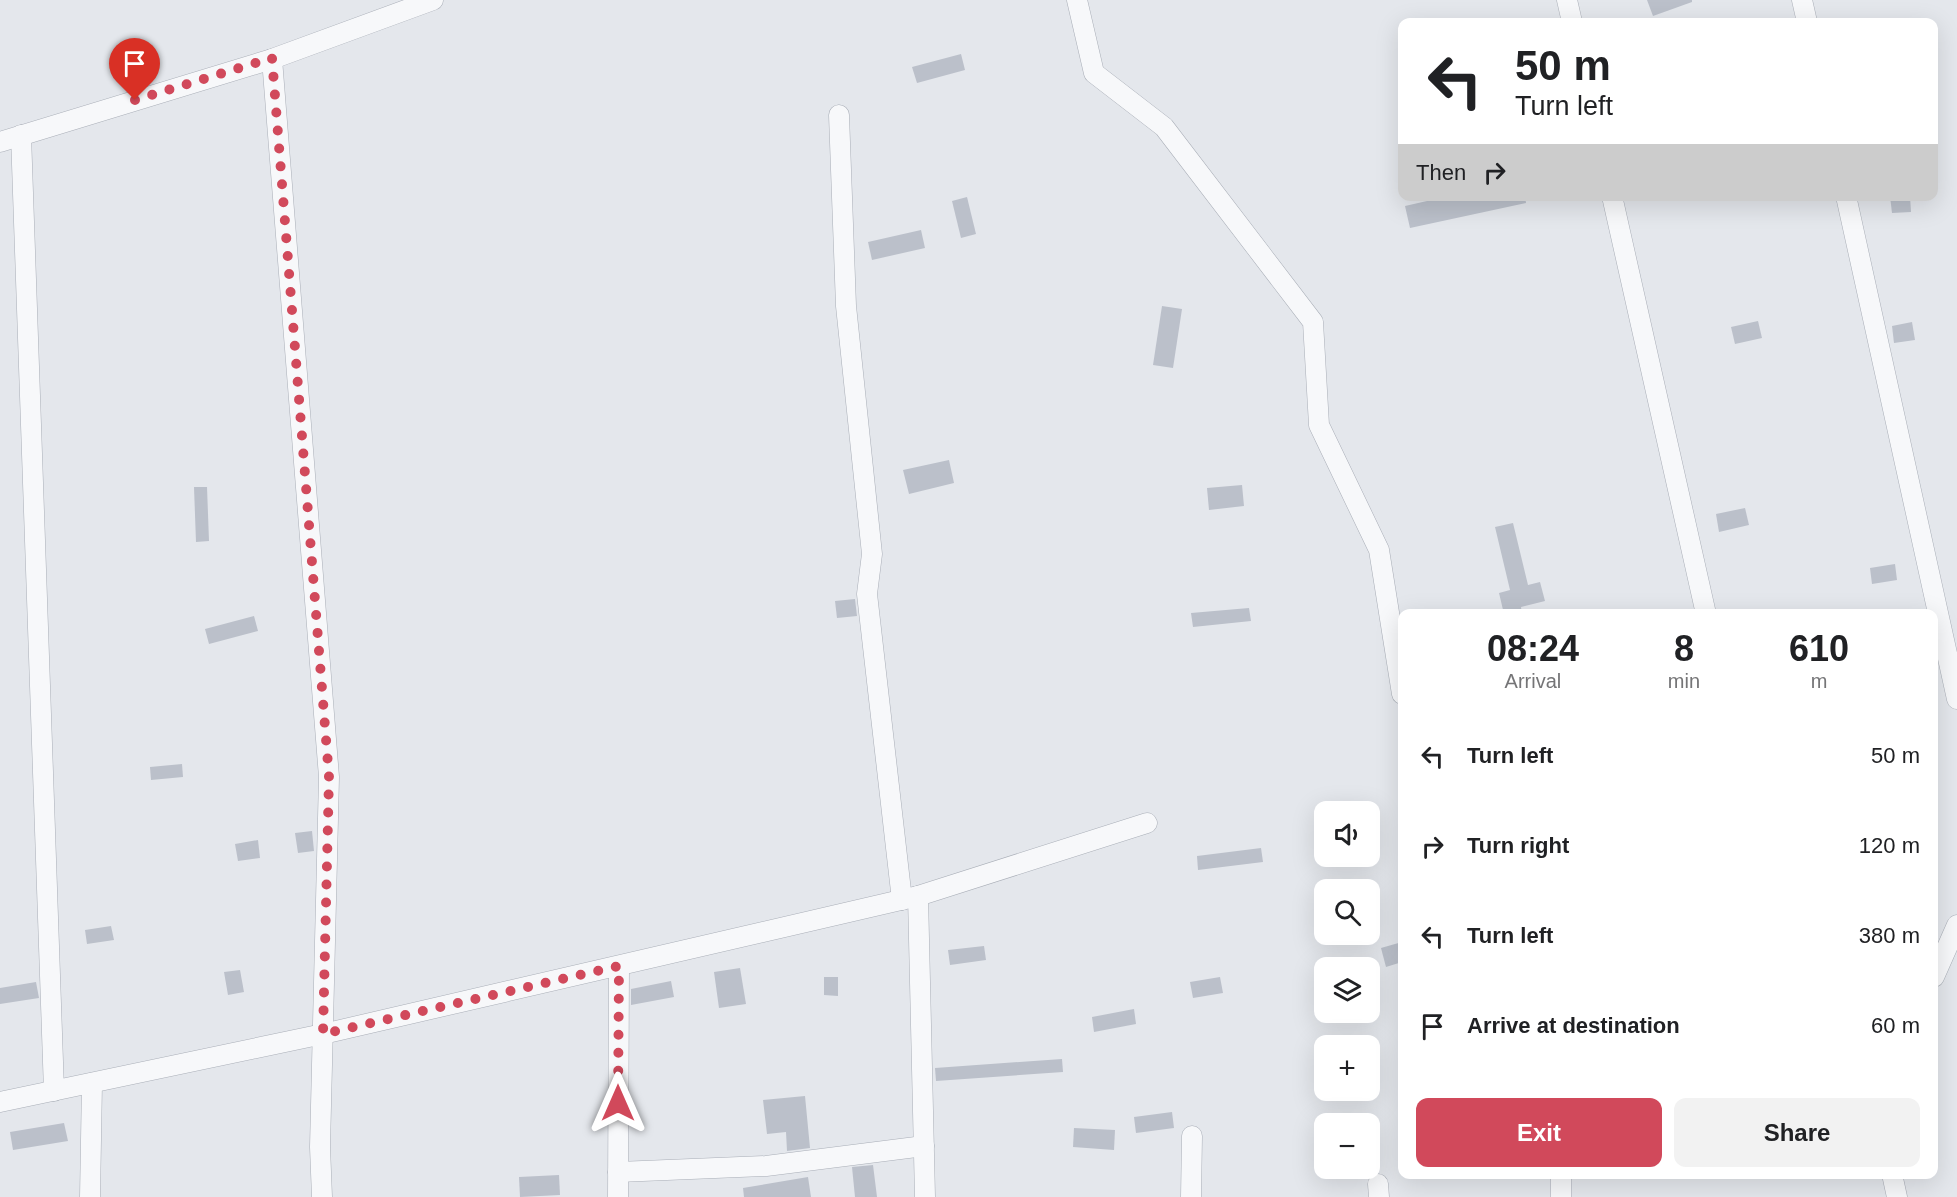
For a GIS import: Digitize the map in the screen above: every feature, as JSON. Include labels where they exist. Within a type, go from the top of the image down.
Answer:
[{"type":"street","points":[[0,142],[272,58],[433,0]]},
{"type":"street","points":[[1077,0],[1094,73],[1164,127],[1312,322],[1319,425],[1379,550],[1398,669]]},
{"type":"street","points":[[1567,0],[1571,18]]},
{"type":"street","points":[[1802,0],[1807,18]]},
{"type":"street","points":[[272,58],[329,777],[320,1147],[322,1197]]},
{"type":"street","points":[[839,115],[846,306],[872,554],[867,594],[910,898],[925,1197]]},
{"type":"street","points":[[21,135],[54,1091]]},
{"type":"street","points":[[1613,201],[1705,609]]},
{"type":"street","points":[[1847,201],[1944,625],[1957,699]]},
{"type":"street","points":[[0,1102],[323,1034],[910,898],[1147,823]]},
{"type":"street","points":[[1938,968],[1957,925]]},
{"type":"street","points":[[618,1197],[619,966]]},
{"type":"street","points":[[90,1197],[92,1083]]},
{"type":"street","points":[[1191,1197],[1192,1136]]},
{"type":"street","points":[[618,1172],[766,1166],[924,1146]]},
{"type":"street","points":[[1561,1197],[1562,1179]]},
{"type":"street","points":[[1893,1179],[1897,1197]]},
{"type":"building","points":[[1647,0],[1692,0],[1692,2],[1653,16]]},
{"type":"building","points":[[961,54],[965,70],[917,83],[912,67]]},
{"type":"building","points":[[967,197],[976,234],[961,238],[952,201]]},
{"type":"building","points":[[1427,201],[1526,201],[1526,203],[1410,228],[1405,206]]},
{"type":"building","points":[[1891,201],[1910,201],[1911,212],[1892,213]]},
{"type":"building","points":[[921,230],[925,248],[872,260],[868,242]]},
{"type":"building","points":[[1162,306],[1182,309],[1173,368],[1153,365]]},
{"type":"building","points":[[1758,321],[1762,338],[1735,344],[1731,327]]},
{"type":"building","points":[[1912,322],[1915,340],[1894,343],[1892,326]]},
{"type":"building","points":[[949,460],[954,483],[909,494],[903,470]]},
{"type":"building","points":[[1242,485],[1244,506],[1209,510],[1207,488]]},
{"type":"building","points":[[194,487],[207,487],[209,541],[196,542]]},
{"type":"building","points":[[1745,508],[1749,525],[1719,532],[1716,514]]},
{"type":"building","points":[[1513,523],[1528,585],[1540,582],[1545,601],[1521,607],[1521,609],[1503,609],[1499,593],[1510,590],[1495,527]]},
{"type":"building","points":[[1895,564],[1897,580],[1872,584],[1870,568]]},
{"type":"building","points":[[855,599],[857,616],[837,618],[835,601]]},
{"type":"building","points":[[1249,608],[1251,621],[1193,627],[1191,613]]},
{"type":"building","points":[[254,616],[258,631],[209,644],[205,629]]},
{"type":"building","points":[[182,764],[183,777],[151,780],[150,767]]},
{"type":"building","points":[[312,831],[314,851],[298,853],[295,833]]},
{"type":"building","points":[[258,840],[260,858],[238,861],[235,844]]},
{"type":"building","points":[[1261,848],[1263,862],[1198,870],[1197,856]]},
{"type":"building","points":[[111,926],[114,940],[87,944],[85,930]]},
{"type":"building","points":[[1398,943],[1398,963],[1386,967],[1381,948]]},
{"type":"building","points":[[984,946],[986,960],[950,965],[948,950]]},
{"type":"building","points":[[740,968],[746,1004],[719,1008],[714,972]]},
{"type":"building","points":[[240,970],[244,992],[228,995],[224,972]]},
{"type":"building","points":[[824,977],[838,977],[838,996],[824,995]]},
{"type":"building","points":[[1220,977],[1223,993],[1193,998],[1190,982]]},
{"type":"building","points":[[671,981],[674,997],[631,1005],[631,989]]},
{"type":"building","points":[[36,982],[39,998],[0,1004],[0,988]]},
{"type":"building","points":[[1134,1009],[1136,1024],[1094,1032],[1092,1017]]},
{"type":"building","points":[[1062,1059],[1063,1072],[936,1081],[935,1068]]},
{"type":"building","points":[[805,1096],[810,1148],[787,1151],[786,1132],[767,1134],[763,1100]]},
{"type":"building","points":[[1172,1112],[1174,1128],[1136,1133],[1134,1117]]},
{"type":"building","points":[[64,1123],[68,1141],[13,1150],[10,1132]]},
{"type":"building","points":[[1074,1128],[1115,1130],[1114,1150],[1073,1147]]},
{"type":"building","points":[[873,1165],[877,1197],[855,1197],[852,1167]]},
{"type":"building","points":[[559,1175],[560,1195],[520,1197],[519,1177]]},
{"type":"building","points":[[808,1177],[811,1197],[744,1197],[743,1188]]},
{"type":"route","points":[[135,100],[272,58],[329,777],[323,1034],[619,966],[618,1103]]}]
